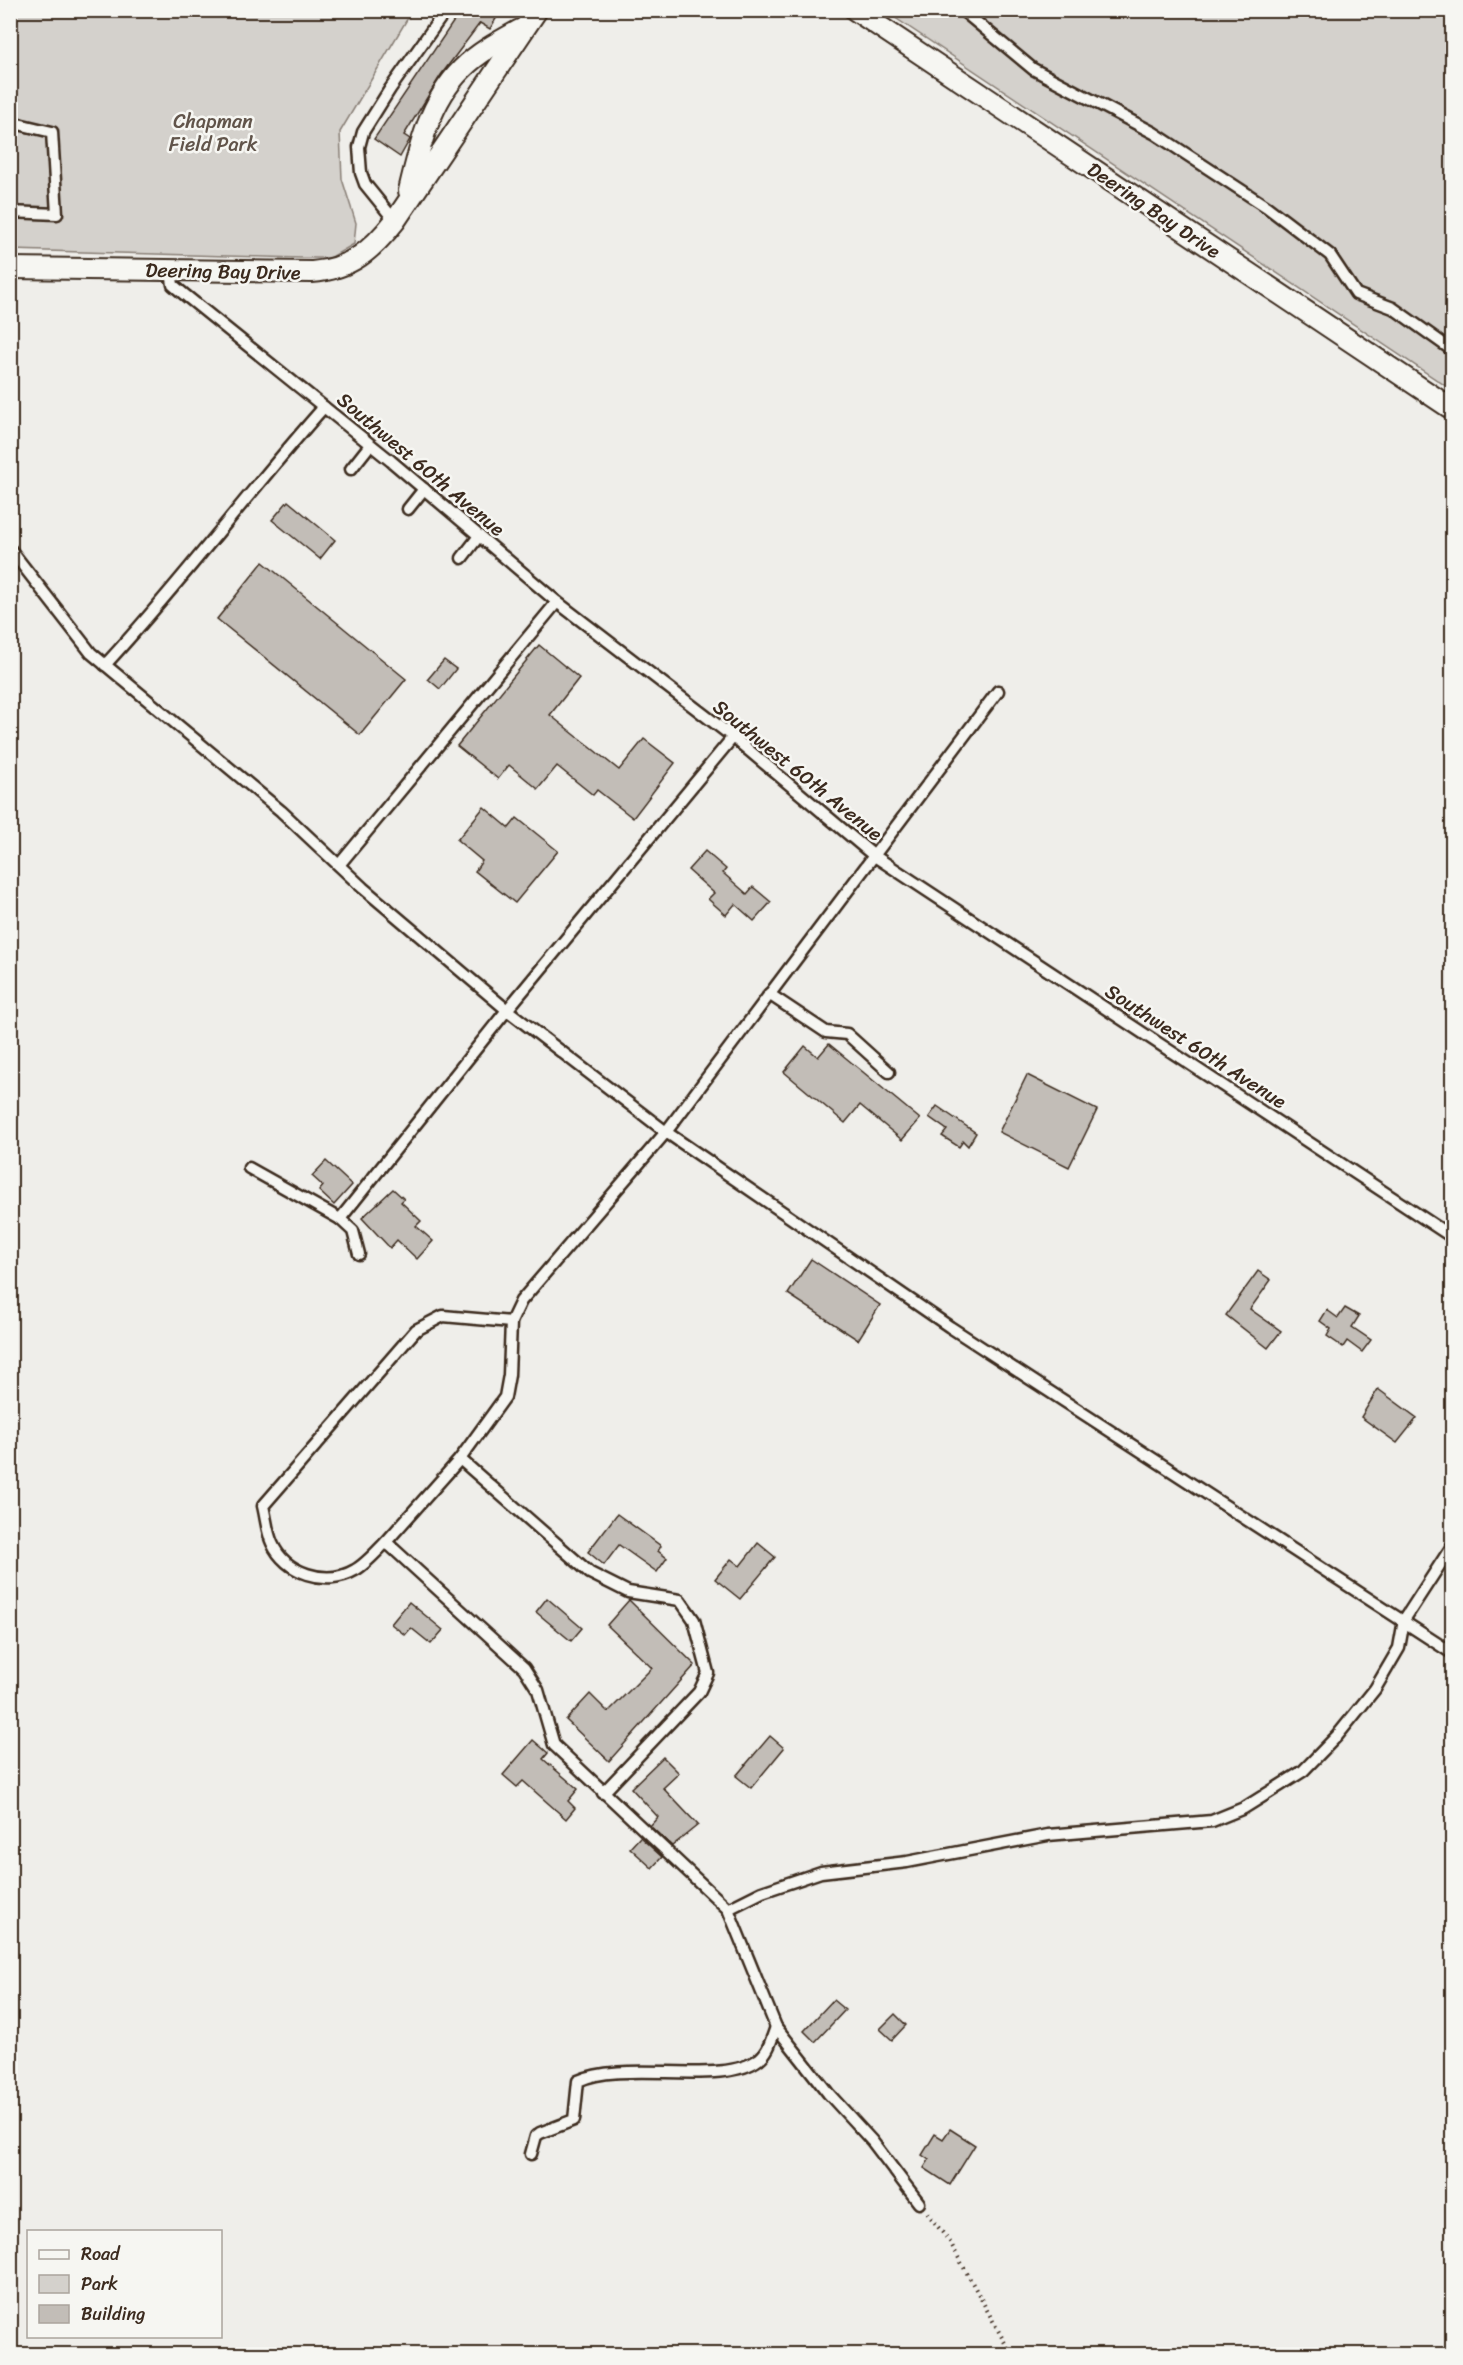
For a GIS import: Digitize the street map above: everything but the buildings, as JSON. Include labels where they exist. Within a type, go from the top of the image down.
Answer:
[{"type":"street","name":"Deering Bay Drive","points":[[855,10],[1452,409]]},
{"type":"street","name":"Deering Bay Drive","points":[[407,202],[429,119],[460,70],[531,18]]},
{"type":"street","name":"Deering Bay Drive","points":[[10,268],[302,272],[332,270],[366,254],[395,221],[531,18]]},
{"type":"lane","points":[[395,221],[365,184],[361,173],[359,147],[363,132],[446,10]]},
{"type":"lane","points":[[962,10],[1033,69],[1154,133],[1267,207],[1330,255],[1356,294],[1393,308],[1452,350]]},
{"type":"lane","points":[[10,122],[52,132],[57,214],[10,212]]},
{"type":"lane","name":"Southwest 60th Avenue","points":[[171,271],[173,285],[424,489],[557,602],[732,737],[873,855],[1452,1237]]},
{"type":"lane","points":[[105,665],[165,600],[222,527],[324,407]]},
{"type":"lane","points":[[351,469],[370,445]]},
{"type":"lane","points":[[408,509],[424,489]]},
{"type":"lane","points":[[462,558],[479,536]]},
{"type":"lane","points":[[10,549],[91,653],[281,811],[363,888],[507,1010],[666,1132],[960,1333],[1452,1653]]},
{"type":"lane","points":[[339,865],[557,602]]},
{"type":"lane","points":[[511,1322],[443,1316],[416,1330],[264,1506],[272,1543],[286,1563],[308,1575],[331,1577],[355,1570],[386,1542],[460,1459],[505,1397],[510,1367],[511,1322],[520,1301],[666,1132],[998,691]]},
{"type":"lane","points":[[340,1220],[507,1010],[732,737]]},
{"type":"lane","points":[[769,994],[826,1032],[847,1034],[889,1072]]},
{"type":"lane","points":[[249,1168],[340,1220],[353,1231],[359,1254]]},
{"type":"lane","points":[[460,1459],[590,1573],[628,1592],[680,1600],[694,1620],[708,1673],[699,1692],[603,1793]]},
{"type":"lane","points":[[386,1542],[524,1668],[538,1690],[554,1745],[728,1909],[776,2027],[828,2093],[872,2140],[919,2203]]},
{"type":"lane","points":[[728,1909],[762,1892],[820,1872],[907,1862],[1048,1836],[1212,1821],[1244,1808],[1303,1771],[1337,1736],[1375,1689],[1399,1648],[1404,1620],[1452,1546]]},
{"type":"lane","points":[[531,2154],[536,2136],[574,2120],[578,2081],[595,2075],[621,2072],[707,2071],[741,2067],[759,2060],[770,2044],[776,2027]]},
{"type":"path","points":[[919,2203],[950,2242],[1011,2355]]},
{"type":"green space","name":"Chapman Field Park","points":[[11,11],[412,11],[340,132],[342,179],[356,223],[354,244],[330,258],[11,250]]},
{"type":"green space","points":[[885,11],[1452,11],[1452,390]]}]
